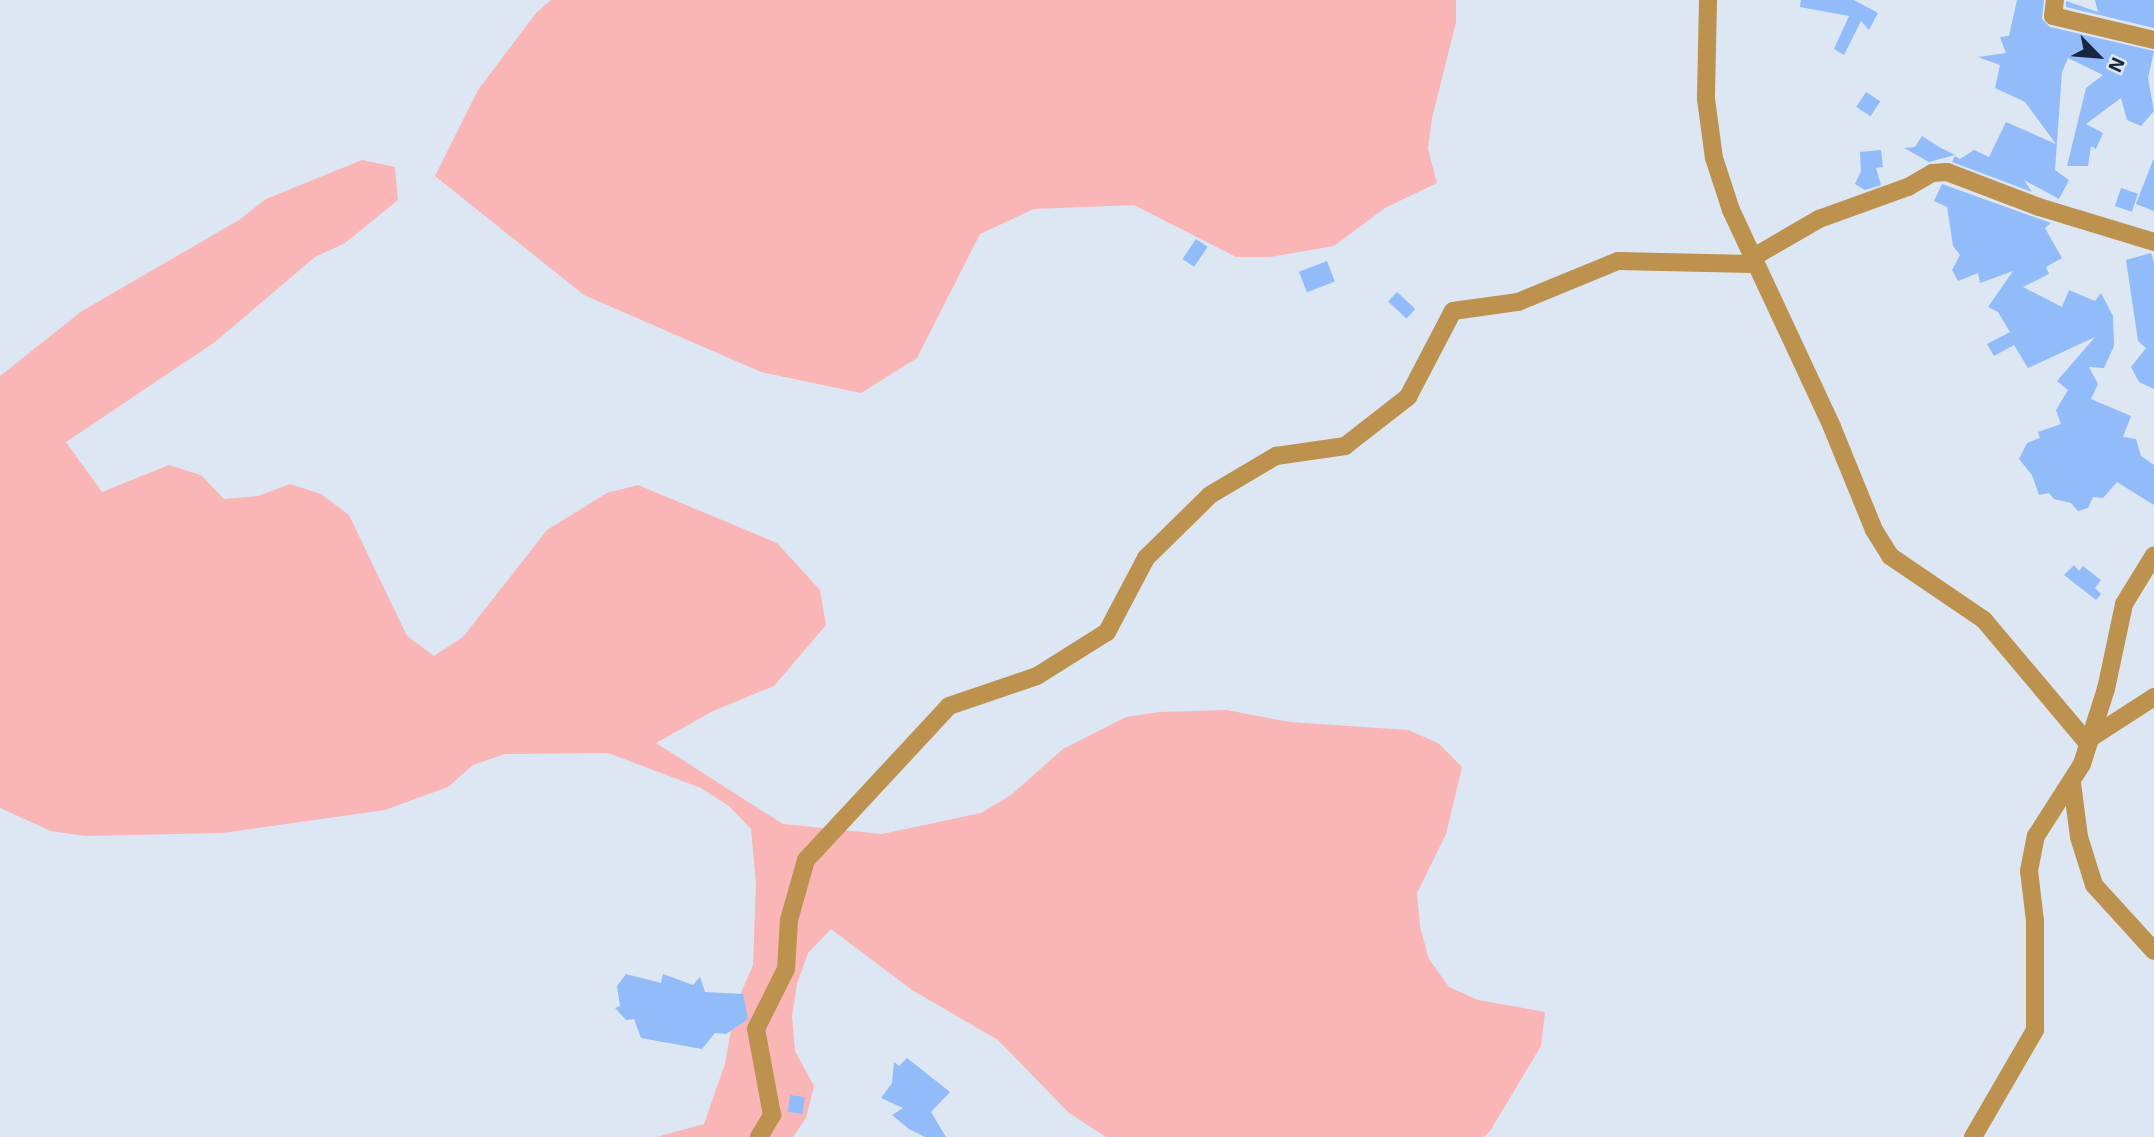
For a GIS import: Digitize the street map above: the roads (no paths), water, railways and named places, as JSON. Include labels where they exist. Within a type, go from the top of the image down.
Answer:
[{"type":"street","points":[[1708,0],[1706,99],[1714,158],[1751,261],[1832,427],[1874,530],[1890,556],[1983,620],[2086,741]]},
{"type":"street","points":[[2055,0],[2053,16],[2154,40]]},
{"type":"street","points":[[759,1137],[772,1115],[756,1029],[786,969],[789,920],[806,860],[950,706],[1037,676],[1107,632],[1146,558],[1210,495],[1276,456],[1345,446],[1408,397],[1453,311],[1518,302],[1618,261],[1751,261],[1819,219],[1908,187],[1932,173],[1947,172],[2029,204],[2154,242]]},
{"type":"street","points":[[1972,1137],[2035,1030],[2035,921],[2029,871],[2036,836],[2072,783],[2106,689],[2124,604],[2154,555]]},
{"type":"street","points":[[2086,741],[2154,696]]},
{"type":"street","points":[[2072,783],[2079,836],[2094,885],[2154,951]]}]
